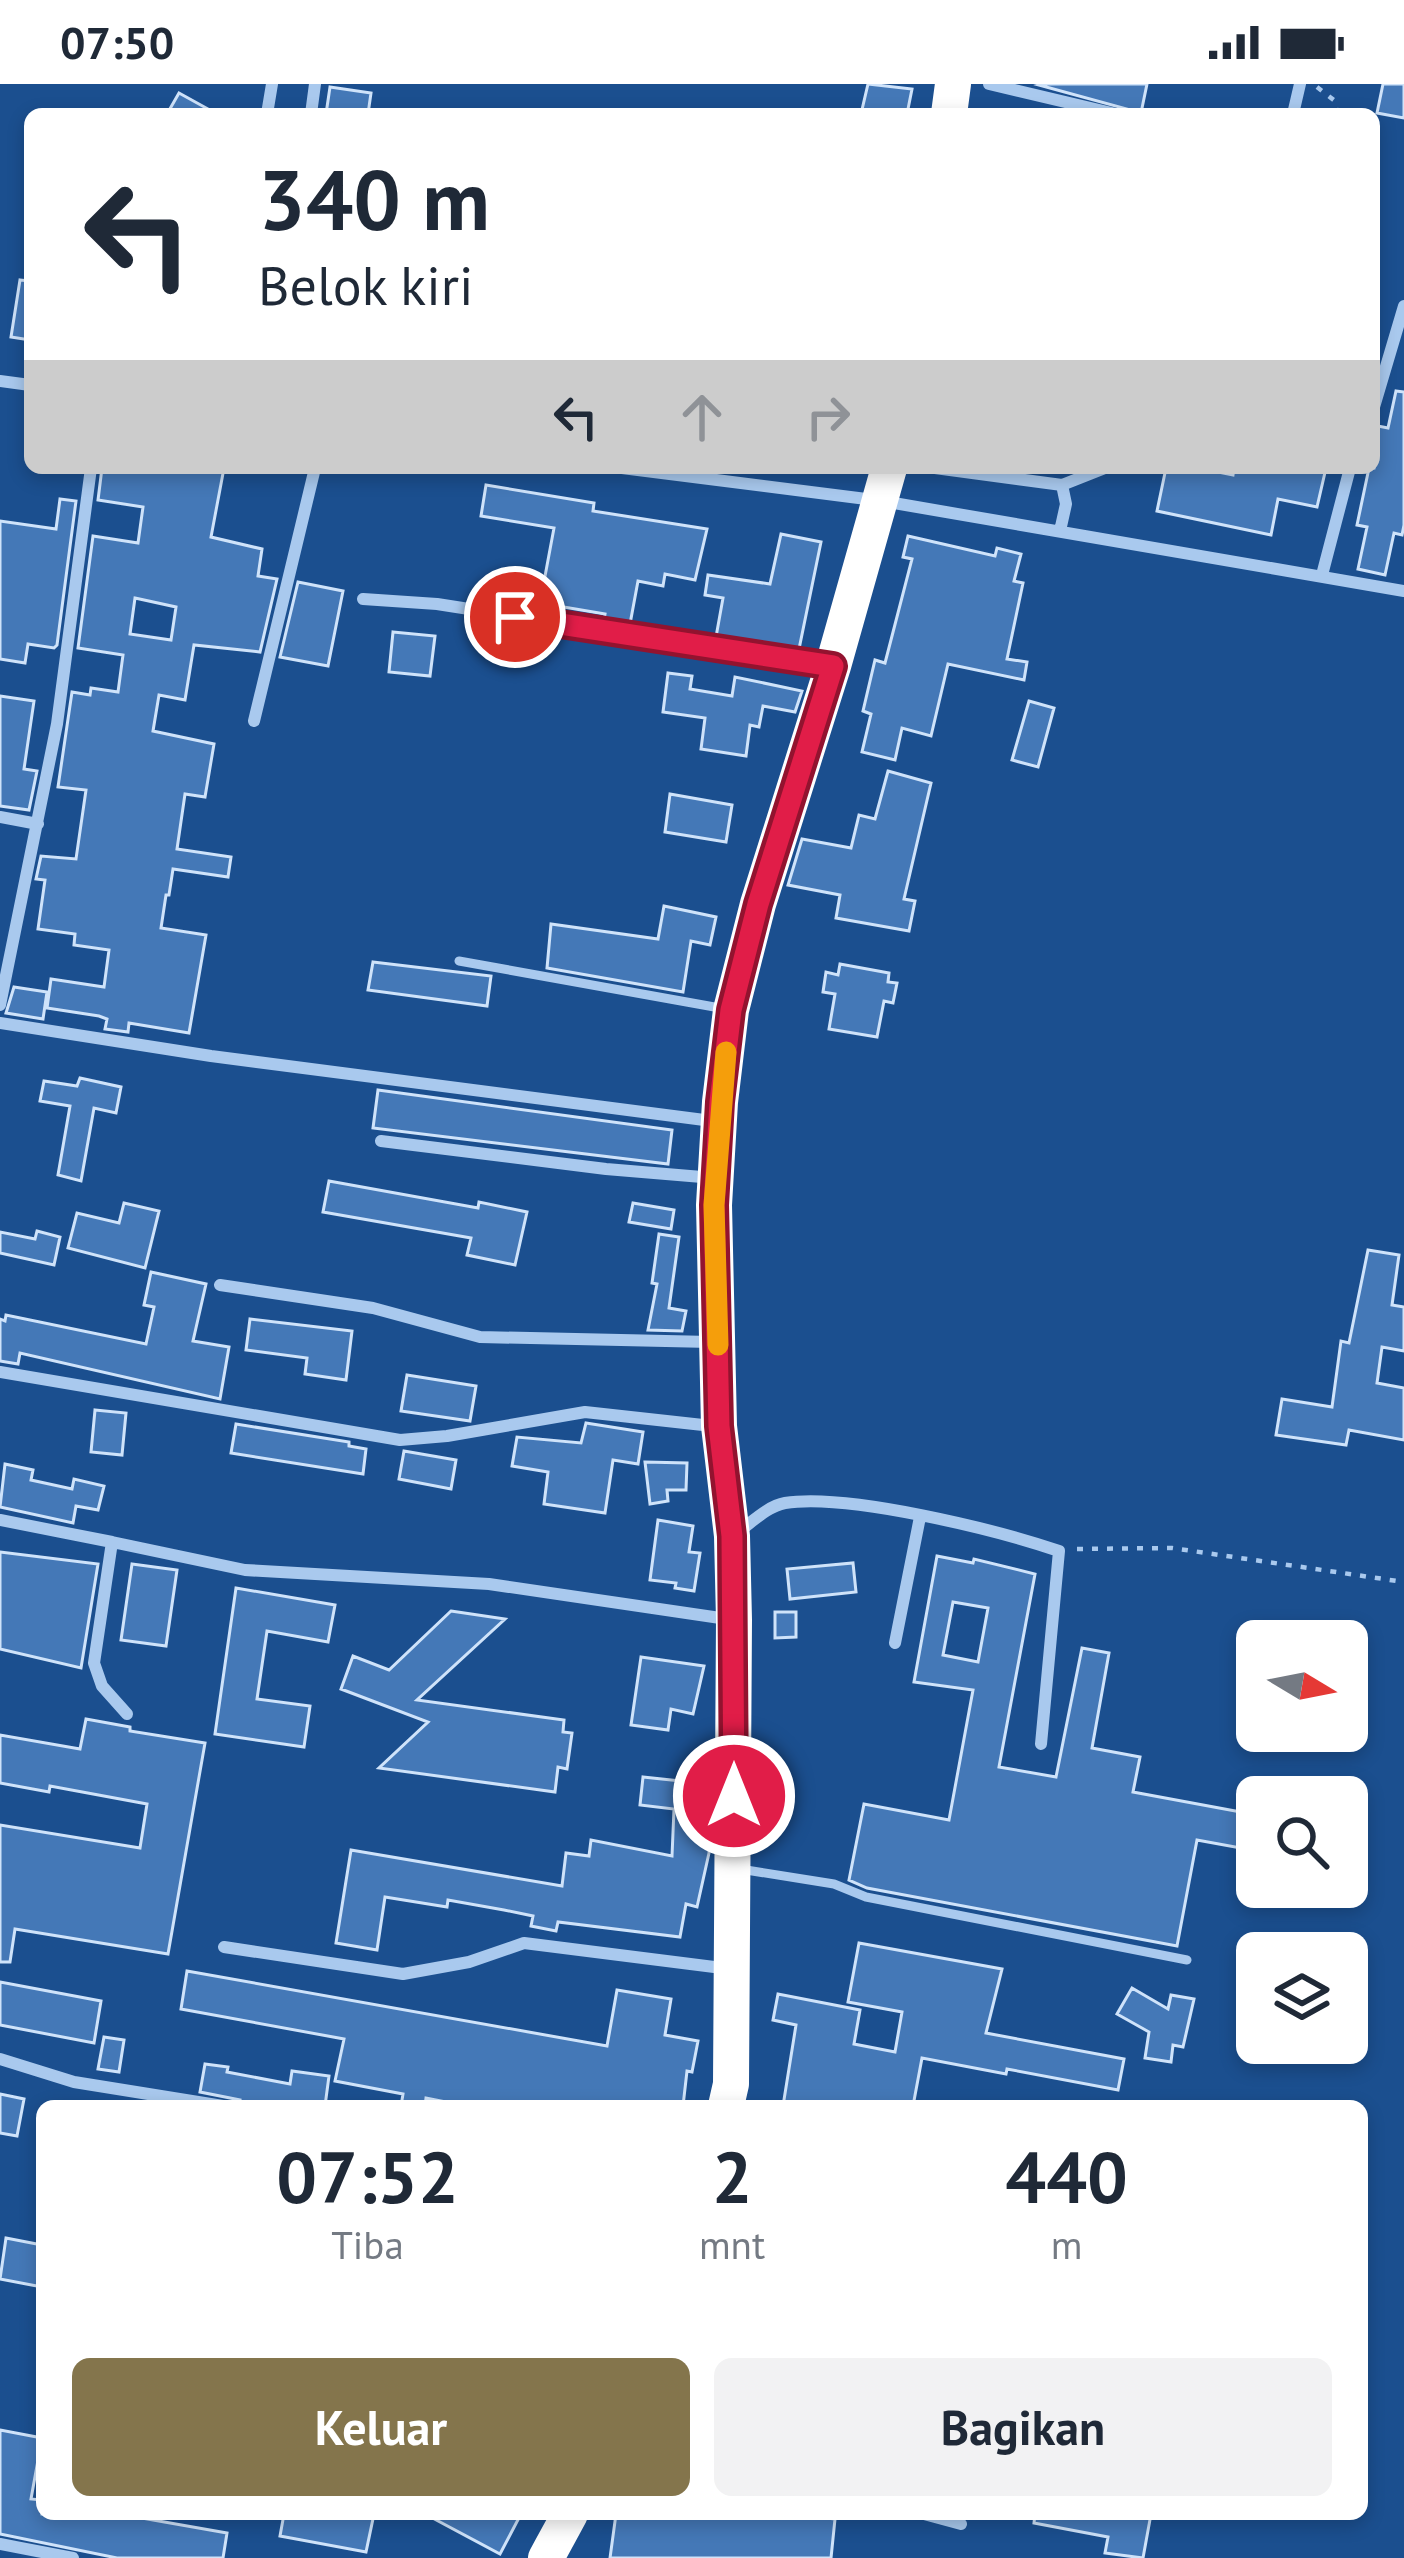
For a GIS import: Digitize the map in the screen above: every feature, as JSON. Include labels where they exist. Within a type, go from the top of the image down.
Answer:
[{"type":"highway","points":[[727,2100],[734,1620],[732,1536],[719,1426],[715,1178],[719,1122],[731,1010],[776,837],[886,484]]},
{"type":"highway","points":[[546,2558],[567,2520]]},
{"type":"street","points":[[989,84],[1091,108]]},
{"type":"street","points":[[1380,386],[1404,306]]},
{"type":"street","points":[[0,1005],[57,724],[90,474]]},
{"type":"street","points":[[254,721],[314,474]]},
{"type":"street","points":[[721,474],[886,484],[1060,531],[1404,591]]},
{"type":"street","points":[[979,474],[1062,485],[1081,474]]},
{"type":"street","points":[[1322,575],[1348,474]]},
{"type":"street","points":[[1060,531],[1066,504],[1062,485]]},
{"type":"street","points":[[363,599],[437,604],[833,666]]},
{"type":"street","points":[[0,817],[38,824]]},
{"type":"street","points":[[0,1023],[211,1056],[719,1122]]},
{"type":"street","points":[[381,1142],[715,1178]]},
{"type":"street","points":[[220,1285],[374,1307],[480,1337],[718,1342]]},
{"type":"street","points":[[0,1372],[400,1440],[585,1412],[719,1426]]},
{"type":"street","points":[[732,1536],[783,1503],[827,1504],[920,1516],[1059,1551],[1041,1744]]},
{"type":"street","points":[[895,1642],[920,1516]]},
{"type":"street","points":[[0,1520],[245,1570],[489,1584],[734,1620]]},
{"type":"street","points":[[112,1542],[94,1663],[102,1686],[127,1714]]},
{"type":"street","points":[[224,1947],[403,1974],[470,1962],[524,1943],[732,1970]]},
{"type":"street","points":[[0,2059],[74,2082],[186,2100]]},
{"type":"street","points":[[946,2520],[961,2524]]},
{"type":"street","points":[[0,2544],[74,2558]]},
{"type":"lane","points":[[459,961],[731,1010]]},
{"type":"lane","points":[[733,1868],[834,1884],[866,1897],[1187,1960]]},
{"type":"path","points":[[1312,84],[1334,101],[1336,108]]},
{"type":"path","points":[[1059,1551],[1096,1546],[1172,1548],[1404,1582]]},
{"type":"building","points":[[868,84],[912,89],[908,108],[862,108]]},
{"type":"building","points":[[1147,84],[1142,108],[1123,108],[1039,85]]},
{"type":"building","points":[[1383,84],[1404,84],[1404,118],[1380,114]]},
{"type":"building","points":[[330,87],[371,93],[369,108],[327,108]]},
{"type":"building","points":[[179,93],[206,108],[170,108]]},
{"type":"building","points":[[20,280],[24,280],[24,339],[11,337]]},
{"type":"building","points":[[1396,391],[1404,392],[1404,525],[1402,535],[1394,533],[1385,575],[1358,569],[1367,527],[1357,525],[1368,474],[1380,474],[1380,426],[1388,428]]},
{"type":"building","points":[[101,474],[223,474],[211,537],[262,549],[258,576],[277,579],[260,652],[194,645],[185,700],[159,695],[153,731],[214,744],[205,797],[185,794],[177,849],[231,857],[228,877],[173,869],[166,895],[161,928],[206,935],[189,1033],[129,1023],[128,1032],[105,1029],[107,1019],[99,1016],[47,1008],[51,979],[104,987],[109,950],[74,945],[75,934],[38,929],[45,880],[36,879],[41,856],[76,859],[86,790],[58,787],[72,692],[90,695],[91,688],[118,692],[123,655],[78,648],[93,536],[138,543],[143,507],[98,500]],"holes":[[[135,598],[176,607],[171,640],[130,634]]]},
{"type":"building","points":[[1165,474],[1325,474],[1317,507],[1278,499],[1271,535],[1157,511]]},
{"type":"building","points":[[486,485],[594,503],[593,511],[707,529],[695,580],[665,574],[663,586],[638,581],[630,624],[604,620],[605,614],[540,603],[554,528],[481,516]]},
{"type":"building","points":[[60,499],[76,501],[57,645],[28,644],[25,663],[0,659],[0,521],[56,529]]},
{"type":"building","points":[[781,534],[821,542],[799,649],[716,637],[723,598],[705,595],[708,575],[770,584]]},
{"type":"building","points":[[908,536],[995,556],[997,548],[1021,554],[1014,581],[1023,583],[1007,659],[1027,662],[1024,680],[948,664],[931,736],[902,728],[895,760],[862,752],[871,714],[863,711],[875,660],[885,663],[912,559],[903,557]]},
{"type":"building","points":[[298,582],[343,591],[328,666],[280,657]]},
{"type":"building","points":[[393,632],[435,636],[430,676],[389,672]]},
{"type":"building","points":[[668,673],[692,676],[690,689],[732,696],[735,677],[802,691],[795,712],[763,706],[759,727],[750,725],[746,756],[701,749],[705,718],[663,712]]},
{"type":"building","points":[[0,696],[34,701],[24,769],[37,771],[29,810],[0,806]]},
{"type":"building","points":[[1029,701],[1054,708],[1038,767],[1012,760]]},
{"type":"building","points":[[888,771],[931,783],[904,899],[915,901],[909,931],[836,918],[840,895],[788,885],[802,839],[851,848],[859,815],[875,819]]},
{"type":"building","points":[[670,794],[732,805],[726,842],[665,832]]},
{"type":"building","points":[[664,906],[716,917],[710,945],[691,941],[683,992],[547,968],[551,924],[658,939]]},
{"type":"building","points":[[373,962],[491,976],[487,1006],[368,990]]},
{"type":"building","points":[[840,964],[889,973],[888,982],[897,983],[893,1003],[884,1001],[877,1037],[829,1029],[835,994],[823,992],[826,972],[838,975]]},
{"type":"building","points":[[14,987],[47,992],[43,1019],[6,1013]]},
{"type":"building","points":[[80,1078],[121,1087],[116,1113],[94,1108],[81,1181],[58,1175],[70,1106],[40,1101],[44,1081],[77,1086]]},
{"type":"building","points":[[378,1090],[672,1130],[668,1164],[373,1128]]},
{"type":"building","points":[[329,1181],[478,1208],[479,1202],[527,1212],[515,1265],[467,1255],[471,1238],[323,1212]]},
{"type":"building","points":[[124,1203],[159,1211],[145,1268],[68,1248],[77,1213],[119,1223]]},
{"type":"building","points":[[633,1203],[674,1210],[671,1229],[629,1222]]},
{"type":"building","points":[[37,1231],[60,1237],[54,1265],[0,1253],[0,1232],[35,1239]]},
{"type":"building","points":[[659,1234],[679,1237],[669,1308],[686,1311],[682,1331],[648,1330],[657,1284],[652,1283]]},
{"type":"building","points":[[1368,1250],[1399,1255],[1392,1305],[1404,1307],[1404,1351],[1382,1347],[1377,1383],[1404,1388],[1404,1440],[1349,1430],[1346,1445],[1276,1435],[1282,1399],[1332,1407],[1341,1341],[1349,1343]]},
{"type":"building","points":[[151,1272],[206,1284],[193,1341],[229,1347],[220,1399],[20,1353],[18,1364],[0,1361],[0,1319],[5,1321],[6,1315],[146,1344],[154,1307],[144,1305]]},
{"type":"building","points":[[250,1319],[352,1331],[346,1380],[305,1374],[307,1358],[246,1350]]},
{"type":"building","points":[[407,1375],[476,1386],[470,1421],[401,1411]]},
{"type":"building","points":[[95,1410],[126,1413],[122,1455],[91,1452]]},
{"type":"building","points":[[586,1423],[643,1432],[638,1464],[613,1460],[605,1513],[544,1504],[548,1472],[512,1466],[517,1437],[581,1443]]},
{"type":"building","points":[[236,1424],[349,1442],[349,1446],[366,1449],[363,1474],[231,1453]]},
{"type":"building","points":[[404,1451],[456,1460],[451,1489],[399,1479]]},
{"type":"building","points":[[645,1462],[687,1463],[686,1490],[667,1490],[668,1501],[650,1504]]},
{"type":"building","points":[[5,1464],[33,1470],[31,1480],[72,1489],[74,1479],[104,1486],[98,1510],[76,1506],[73,1523],[0,1507]]},
{"type":"building","points":[[658,1520],[693,1526],[689,1552],[700,1553],[694,1591],[650,1580]]},
{"type":"building","points":[[0,1552],[98,1564],[81,1668],[0,1649]]},
{"type":"building","points":[[937,1556],[973,1563],[974,1559],[1035,1574],[999,1767],[1056,1777],[1082,1648],[1109,1653],[1092,1748],[1140,1757],[1133,1792],[1236,1811],[1236,1847],[1197,1840],[1177,1946],[867,1888],[849,1880],[864,1804],[949,1820],[973,1690],[914,1682]],"holes":[[[953,1602],[988,1608],[978,1662],[943,1655]]]},
{"type":"building","points":[[853,1563],[856,1592],[790,1599],[787,1569]]},
{"type":"building","points":[[132,1564],[177,1570],[166,1646],[121,1640]]},
{"type":"building","points":[[236,1588],[335,1605],[328,1642],[267,1631],[257,1699],[310,1706],[304,1747],[215,1734]]},
{"type":"building","points":[[451,1611],[505,1619],[417,1700],[564,1720],[563,1732],[572,1733],[567,1769],[558,1767],[555,1792],[379,1768],[428,1722],[341,1689],[353,1656],[389,1670]]},
{"type":"building","points":[[775,1612],[796,1612],[796,1637],[775,1638]]},
{"type":"building","points":[[641,1657],[704,1666],[693,1714],[671,1709],[668,1730],[631,1725]]},
{"type":"building","points":[[86,1719],[205,1743],[168,1954],[15,1929],[10,1962],[0,1962],[0,1825],[140,1848],[147,1804],[50,1786],[49,1792],[0,1783],[0,1735],[80,1749]]},
{"type":"building","points":[[643,1777],[709,1784],[705,1820],[710,1820],[709,1853],[697,1907],[686,1904],[680,1937],[558,1922],[556,1931],[531,1926],[533,1916],[504,1910],[448,1900],[447,1907],[385,1897],[377,1950],[336,1943],[351,1850],[562,1886],[566,1853],[589,1856],[591,1840],[672,1856],[674,1809],[640,1805]]},
{"type":"building","points":[[859,1943],[1002,1969],[986,2033],[1124,2059],[1118,2090],[922,2058],[914,2100],[784,2100],[796,2025],[773,2020],[778,1994],[860,2010],[854,2044],[895,2052],[902,2012],[848,2002]]},
{"type":"building","points":[[187,1971],[607,2046],[617,1990],[671,1999],[665,2035],[698,2041],[692,2072],[687,2071],[684,2100],[402,2100],[403,2094],[335,2081],[344,2039],[181,2009]]},
{"type":"building","points":[[0,1982],[101,2001],[94,2043],[0,2025]]},
{"type":"building","points":[[1132,1988],[1168,2009],[1171,1995],[1194,1999],[1183,2047],[1173,2045],[1171,2062],[1145,2058],[1149,2032],[1117,2014]]},
{"type":"building","points":[[104,2037],[124,2040],[119,2072],[98,2069]]},
{"type":"building","points":[[205,2064],[290,2084],[292,2071],[329,2076],[326,2100],[240,2100],[200,2092]]},
{"type":"building","points":[[0,2094],[24,2099],[17,2136],[0,2133]]},
{"type":"building","points":[[6,2238],[36,2244],[36,2286],[0,2279]]},
{"type":"building","points":[[0,2430],[36,2437],[31,2499],[36,2499],[36,2520],[153,2520],[227,2533],[223,2558],[117,2558],[0,2534]]},
{"type":"building","points":[[283,2520],[373,2520],[366,2552],[280,2536]]},
{"type":"building","points":[[436,2520],[518,2520],[500,2554]]},
{"type":"building","points":[[615,2520],[835,2520],[831,2558],[610,2558]]},
{"type":"building","points":[[1150,2520],[1143,2558],[1105,2553],[1108,2537],[1034,2523]]},
{"type":"slow traffic","points":[[718,1345],[714,1205],[726,1052]]},
{"type":"route","points":[[515,617],[833,666],[758,904],[731,1010],[720,1102],[714,1205],[719,1426],[732,1536],[734,1796]]}]
